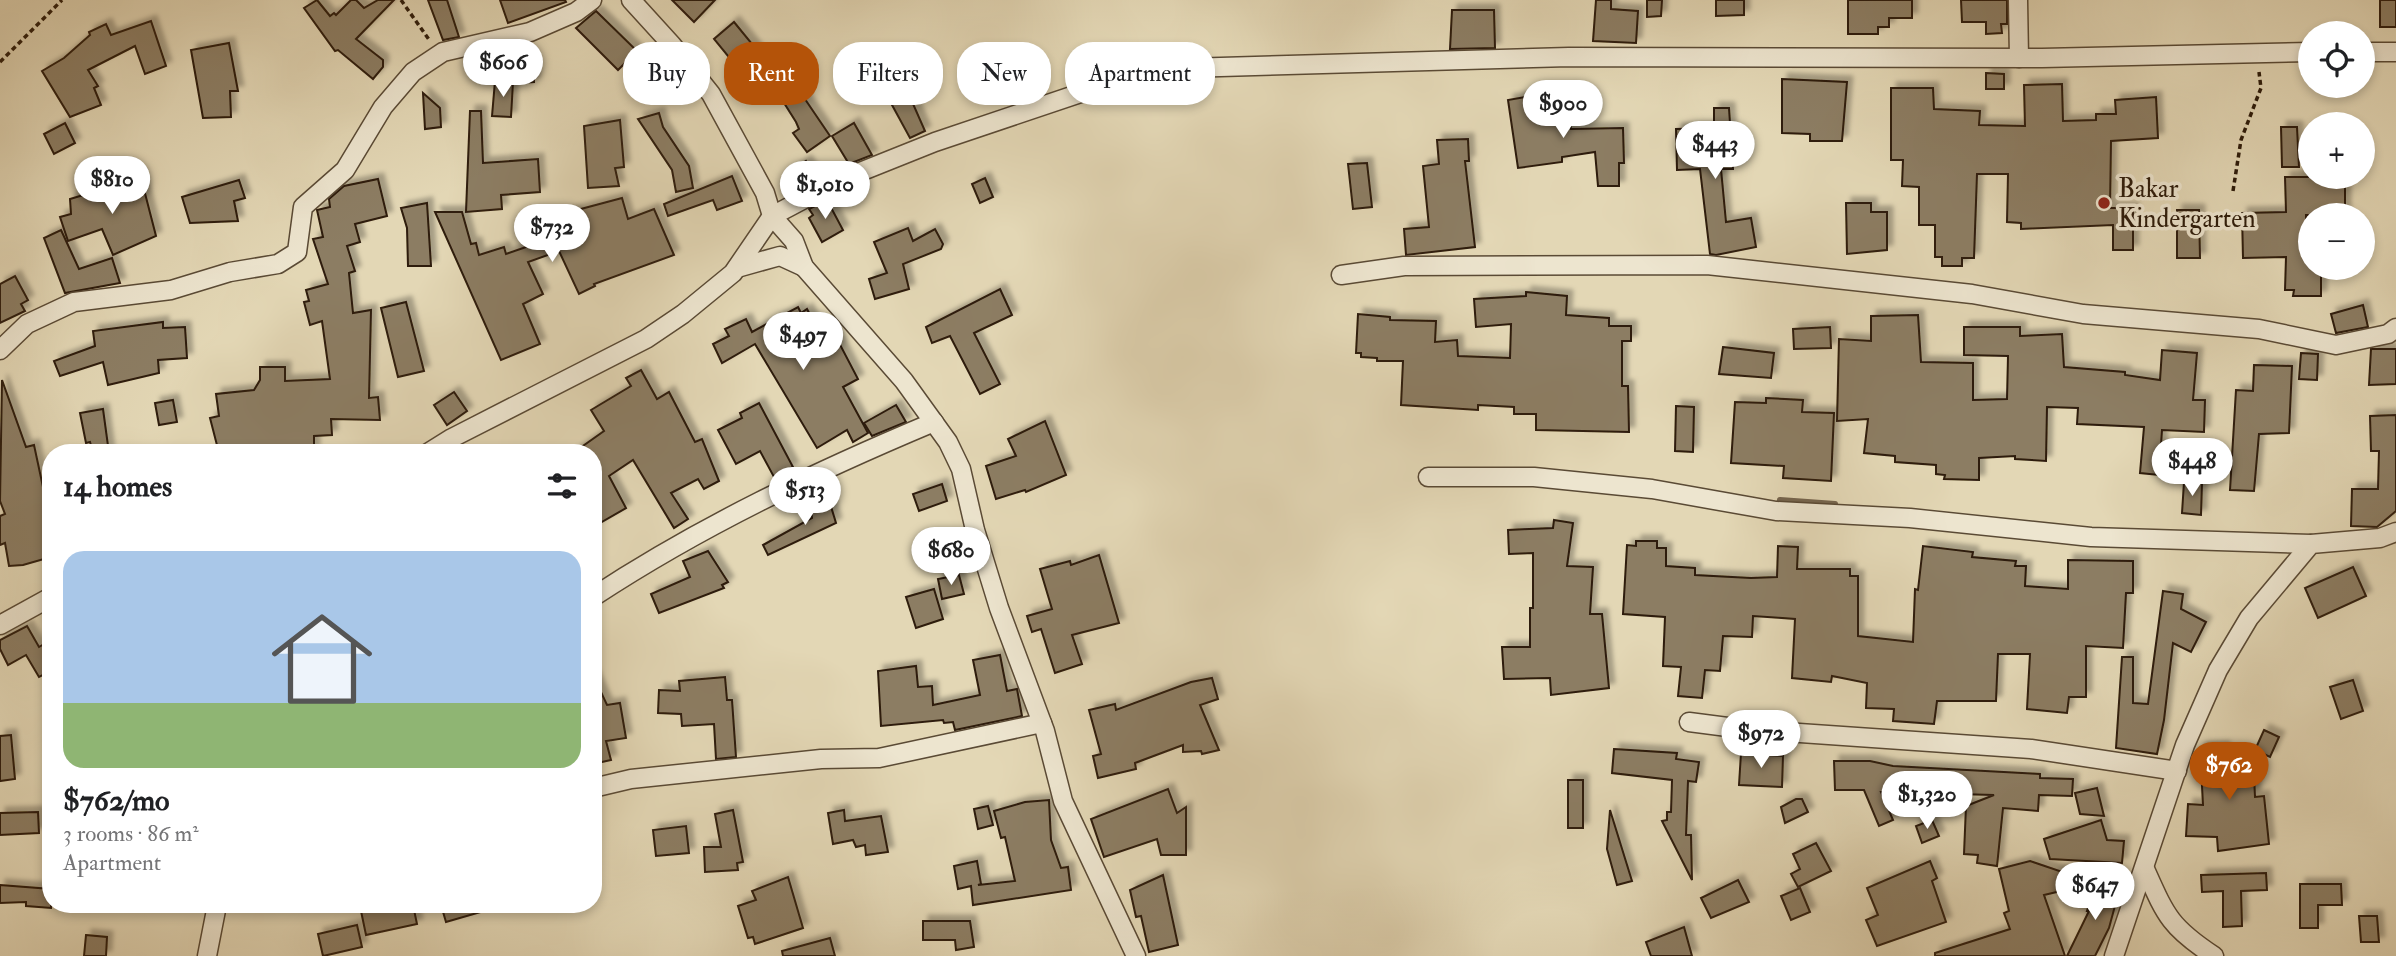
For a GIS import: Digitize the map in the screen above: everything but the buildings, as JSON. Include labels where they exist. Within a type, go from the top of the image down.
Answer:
[{"type":"street","points":[[0,350],[27,324],[74,302],[171,290],[230,272],[278,264],[297,252],[303,207],[345,170],[383,107],[413,72],[440,55],[530,32],[576,12],[593,0]]},
{"type":"street","points":[[631,0],[672,45],[710,94],[765,193],[772,216],[794,241],[804,267],[904,381],[934,422],[961,469],[975,530],[999,608],[1042,723],[1063,801],[1136,956]]},
{"type":"street","points":[[2018,0],[2019,58]]},
{"type":"street","points":[[442,444],[646,339],[683,314],[737,268],[772,216],[840,180],[935,142],[1152,69],[1569,57],[2019,58],[2298,52]]},
{"type":"street","points":[[2375,52],[2396,52]]},
{"type":"street","points":[[737,268],[780,256],[804,267]]},
{"type":"street","points":[[1341,275],[1404,266],[1707,265],[1972,294],[2083,314],[2259,329],[2336,345],[2388,334],[2396,328]]},
{"type":"street","points":[[602,591],[662,552],[749,505],[838,462],[934,422]]},
{"type":"street","points":[[1427,477],[1534,477],[1652,489],[1776,511],[1910,518],[2091,537],[2311,544],[2380,538],[2396,532]]},
{"type":"street","points":[[2114,956],[2185,745],[2231,649],[2249,618],[2311,544]]},
{"type":"street","points":[[0,625],[42,602]]},
{"type":"street","points":[[1689,722],[1743,729],[2031,749],[2177,771]]},
{"type":"street","points":[[602,786],[631,779],[821,759],[879,758],[1042,723]]},
{"type":"street","points":[[2145,869],[2167,918],[2192,942],[2214,956]]},
{"type":"street","points":[[207,956],[215,913]]},
{"type":"path","points":[[0,62],[62,0]]},
{"type":"path","points":[[401,0],[440,55]]},
{"type":"path","points":[[2233,191],[2241,140],[2261,88],[2256,52]]},
{"type":"waterway","points":[[1780,500],[1835,504]]},
{"type":"place","name":"Bakar Kindergarten","points":[[2104,203]]}]
